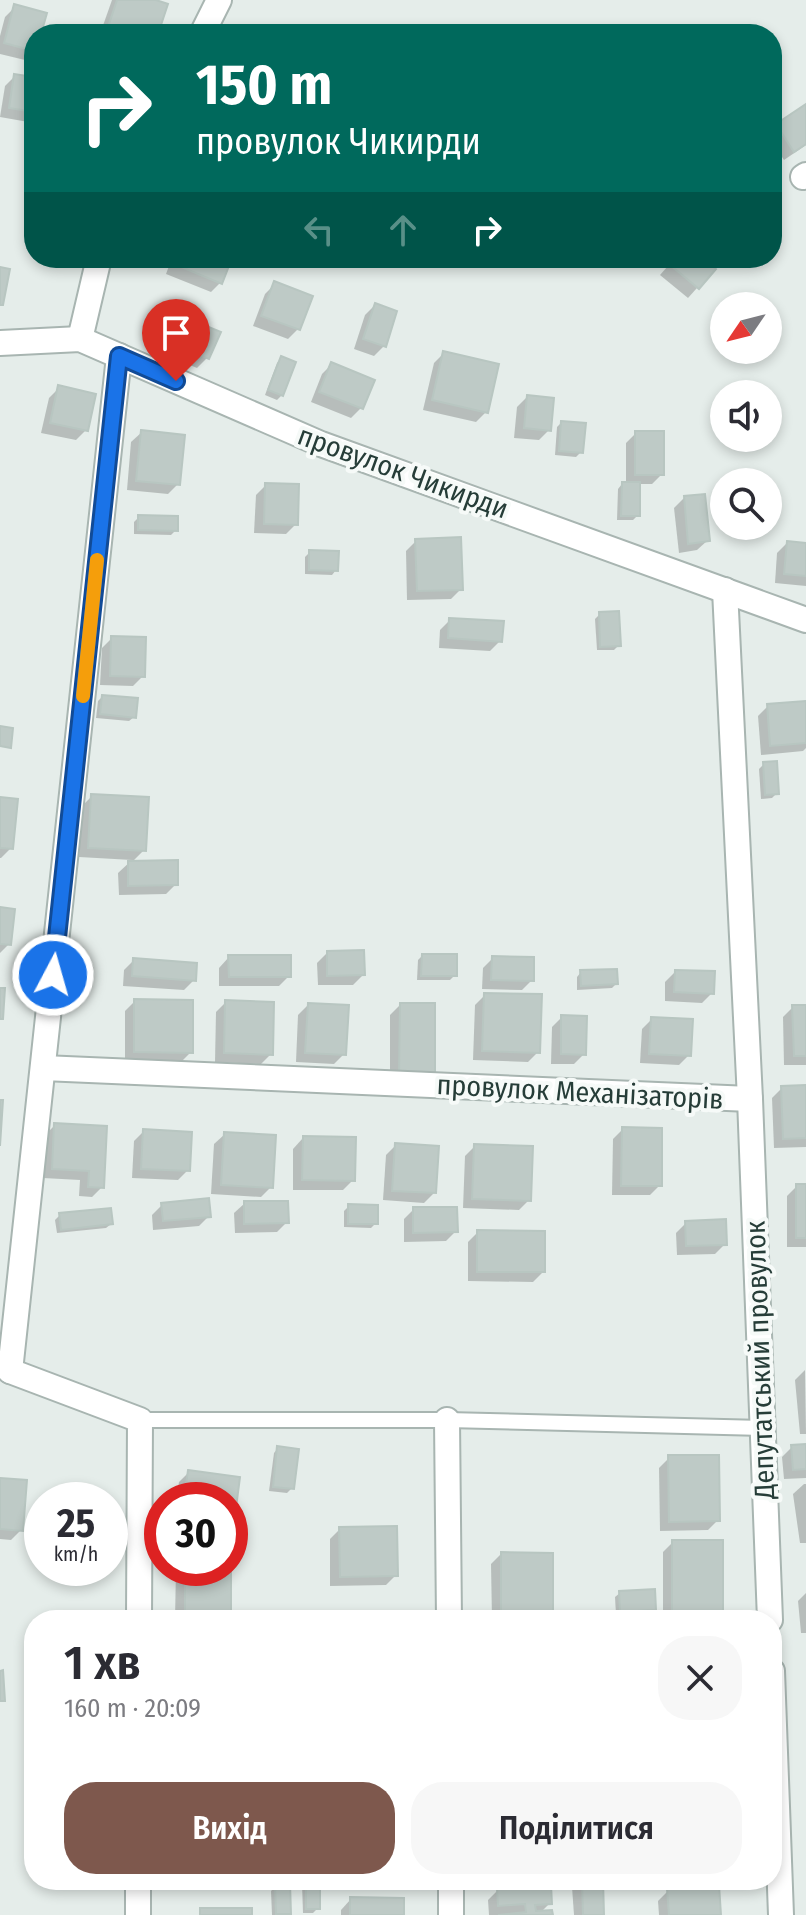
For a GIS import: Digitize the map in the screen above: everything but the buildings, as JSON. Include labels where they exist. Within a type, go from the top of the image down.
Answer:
[{"type":"street","points":[[207,24],[219,0]]},
{"type":"street","points":[[80,339],[97,268]]},
{"type":"street","name":"провулок Чикирди","points":[[0,343],[80,339],[321,444],[806,620]]},
{"type":"street","points":[[119,356],[43,1068],[5,1375],[140,1420],[139,1610]]},
{"type":"street","name":"провулок Механізаторів","points":[[43,1068],[750,1099],[725,590]]},
{"type":"street","name":"Депутатський провулок","points":[[750,1099],[770,1610]]},
{"type":"street","points":[[447,1420],[449,1610]]},
{"type":"street","points":[[138,1890],[138,1915]]},
{"type":"street","points":[[451,1890],[451,1915]]},
{"type":"street","points":[[780,1890],[781,1915]]},
{"type":"lane","points":[[140,1420],[447,1420],[763,1428]]},
{"type":"slow traffic","points":[[83,696],[97,560]]},
{"type":"route","points":[[53,975],[119,356],[176,381]]}]
